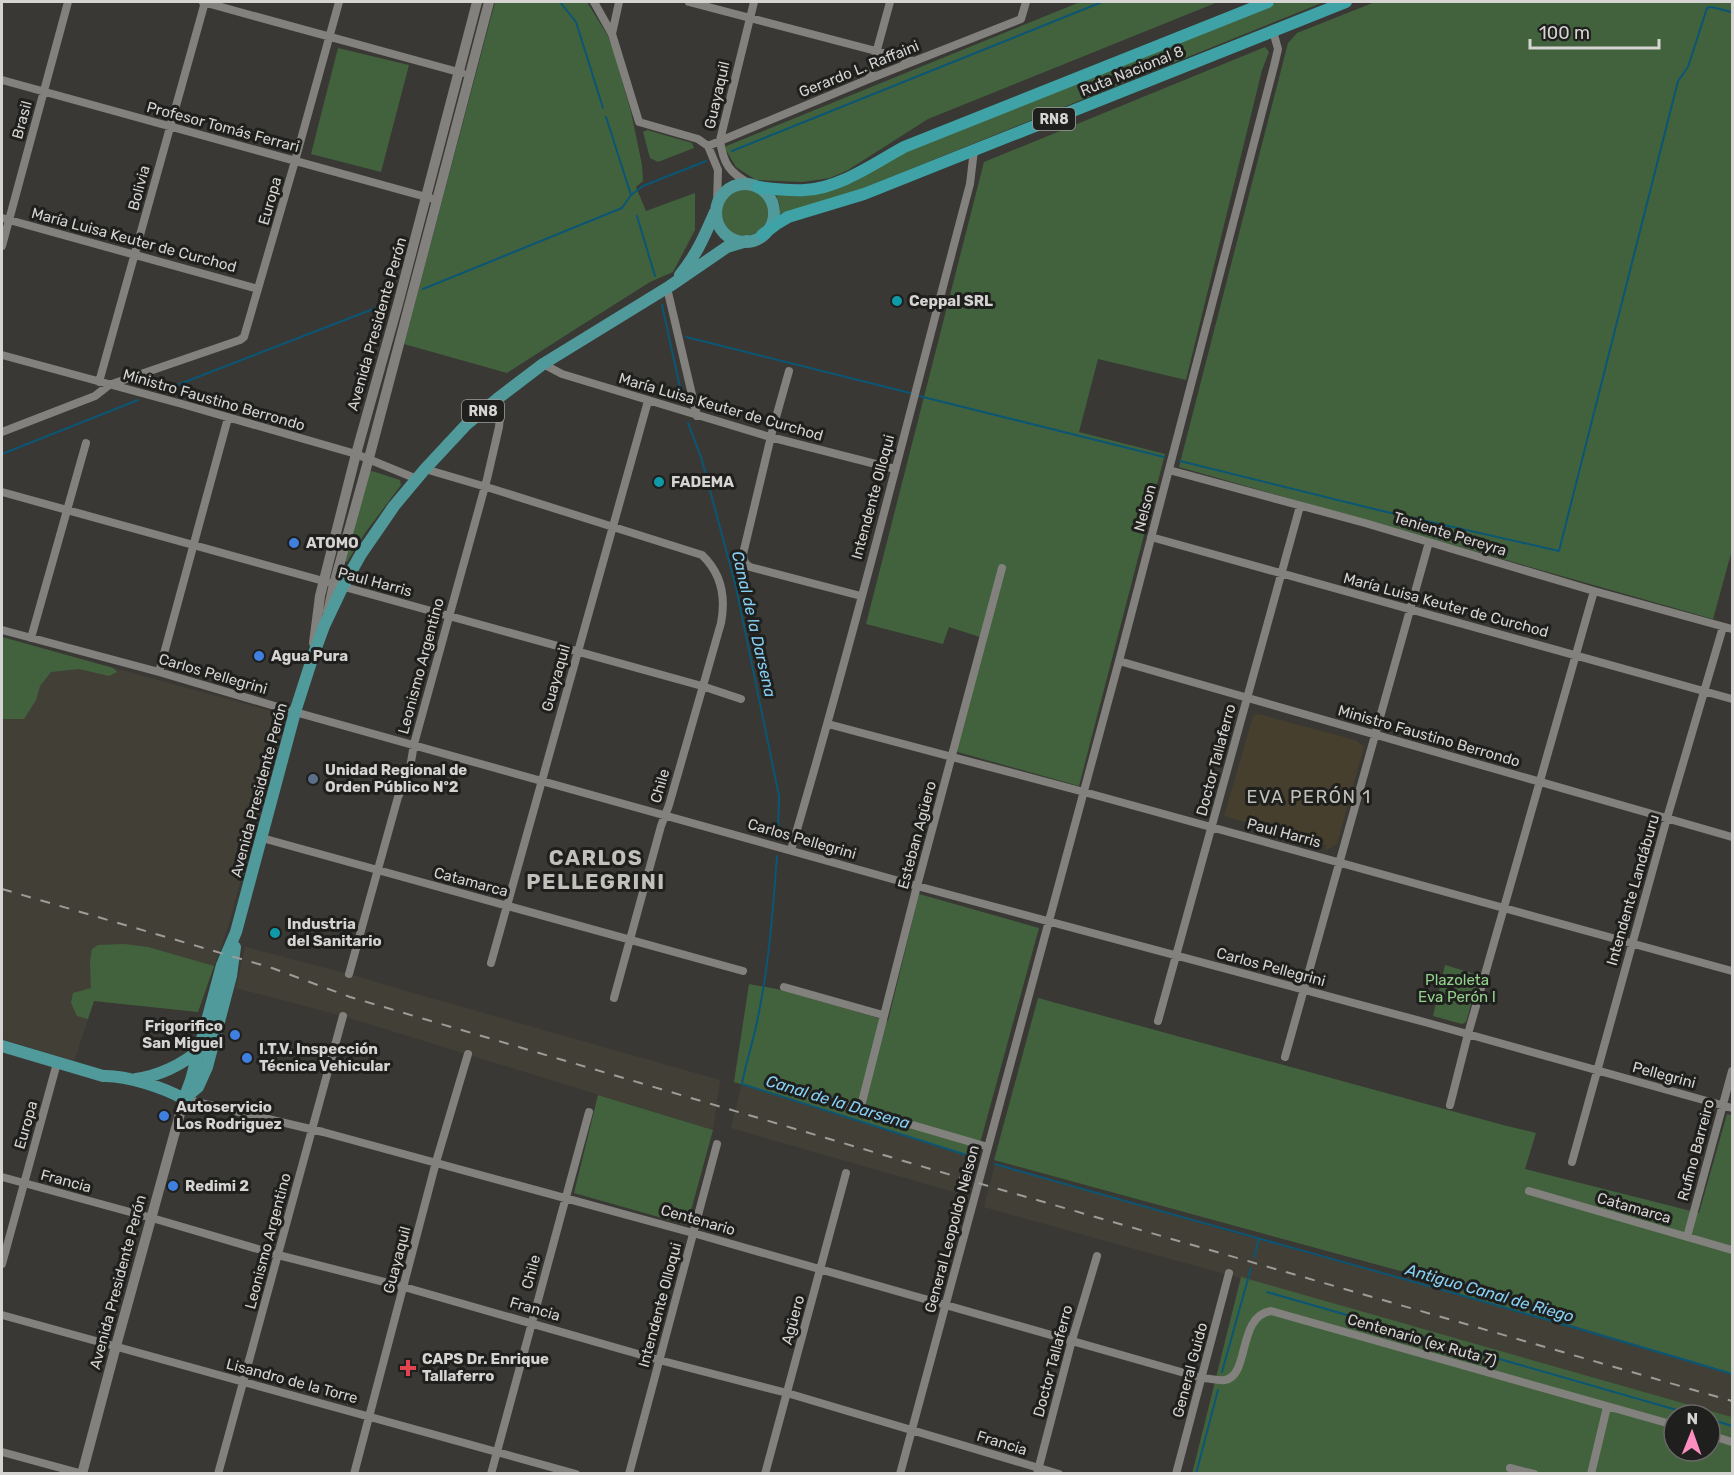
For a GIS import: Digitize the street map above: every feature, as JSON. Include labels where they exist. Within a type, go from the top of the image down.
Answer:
[{"type":"highway","name":"Ruta Nacional 8","points":[[754,186],[806,190],[828,186],[847,179],[904,147],[1268,2]]},
{"type":"highway","name":"Ruta Nacional 8","points":[[762,235],[788,217],[864,194],[1346,2]]},
{"type":"main road","name":"Avenida Presidente Perón","points":[[465,74],[477,2]]},
{"type":"main road","name":"Avenida Presidente Perón","points":[[313,656],[319,604],[333,584],[369,458],[394,341],[465,74],[489,2]]},
{"type":"main road","name":"RN8","points":[[669,287],[691,262],[701,246],[716,207],[727,190],[742,184],[754,186]]},
{"type":"main road","points":[[754,186],[770,198],[773,214],[768,230],[762,235]]},
{"type":"main road","points":[[716,207],[716,219],[724,233],[731,238],[747,241]]},
{"type":"main road","name":"RN8","points":[[333,584],[361,554],[394,506],[421,474],[466,425],[497,399],[543,364],[669,287],[728,247],[762,235]]},
{"type":"main road","name":"Avenida Presidente Perón","points":[[83,1473],[222,965],[236,932],[295,712],[327,621],[356,454],[394,341]]},
{"type":"main road","name":"Avenida Presidente Perón","points":[[184,1099],[198,1088],[207,1067],[231,976],[236,932]]},
{"type":"main road","points":[[2,1046],[104,1076],[112,1082],[131,1088],[170,1098],[184,1099]]},
{"type":"main road","points":[[132,1080],[151,1076],[182,1062],[199,1050]]},
{"type":"main road","points":[[104,1076],[112,1075],[132,1080],[171,1092],[184,1099]]},
{"type":"street","name":"Brasil","points":[[2,246],[5,218],[44,92],[68,2]]},
{"type":"street","points":[[204,2],[465,74]]},
{"type":"street","name":"Bolivia","points":[[99,382],[204,2]]},
{"type":"street","name":"Europa","points":[[109,385],[244,338],[339,2]]},
{"type":"street","points":[[594,2],[612,34],[639,122],[698,139],[708,146],[718,170],[716,207]]},
{"type":"street","points":[[612,34],[619,2]]},
{"type":"street","points":[[689,2],[914,61]]},
{"type":"street","name":"Guayaquil","points":[[754,2],[720,140],[724,162],[738,177],[754,186]]},
{"type":"street","points":[[869,79],[890,2]]},
{"type":"street","name":"Gerardo L. Raffaini","points":[[708,146],[1021,19],[1026,2]]},
{"type":"street","name":"Nelson","points":[[1030,991],[1119,661],[1274,66],[1278,49],[1274,31]]},
{"type":"street","name":"Profesor Tomás Ferrari","points":[[2,80],[432,199]]},
{"type":"street","name":"Intendente Olloqui","points":[[791,850],[828,724],[970,184],[974,150]]},
{"type":"street","name":"María Luisa Keuter de Curchod","points":[[5,218],[258,289]]},
{"type":"street","points":[[669,287],[697,416]]},
{"type":"street","name":"Ministro Faustino Berrondo","points":[[2,355],[182,404],[421,474],[485,487],[613,526],[702,555],[715,570],[719,582]]},
{"type":"street","name":"María Luisa Keuter de Curchod","points":[[543,364],[562,375],[697,416],[895,469]]},
{"type":"street","points":[[789,371],[770,437],[743,554],[745,563],[750,567],[861,596]]},
{"type":"street","points":[[2,432],[95,396],[109,385]]},
{"type":"street","name":"Leonismo Argentino","points":[[348,974],[398,797],[410,774],[414,744],[485,487],[499,427],[497,399]]},
{"type":"street","name":"Guayaquil","points":[[491,963],[648,401]]},
{"type":"street","points":[[159,672],[228,418]]},
{"type":"street","points":[[31,638],[86,443]]},
{"type":"street","name":"Teniente Pereyra","points":[[1169,470],[1732,629]]},
{"type":"street","name":"Paul Harris","points":[[2,492],[702,686],[741,699]]},
{"type":"street","name":"Doctor Tallaferro","points":[[1158,1021],[1300,506]]},
{"type":"street","name":"María Luisa Keuter de Curchod","points":[[1151,537],[1732,699]]},
{"type":"street","points":[[1285,1057],[1429,542]]},
{"type":"street","name":"Esteban Agüero","points":[[860,1110],[1002,568]]},
{"type":"street","name":"Chile","points":[[614,998],[661,826],[721,623],[724,598],[719,582]]},
{"type":"street","points":[[1450,1106],[1468,1034],[1594,591]]},
{"type":"street","name":"Intendente Landáburu","points":[[1572,1162],[1632,942],[1723,627]]},
{"type":"street","name":"Carlos Pellegrini","points":[[2,630],[159,672],[917,886],[1597,1070]]},
{"type":"street","name":"Ministro Faustino Berrondo","points":[[1119,661],[1732,837]]},
{"type":"street","name":"Paul Harris","points":[[828,724],[1084,792],[1732,971]]},
{"type":"street","name":"Catamarca","points":[[262,838],[743,970]]},
{"type":"street","points":[[784,987],[884,1015]]},
{"type":"street","name":"General Leopoldo Nelson","points":[[900,1473],[1030,991]]},
{"type":"street","name":"Leonismo Argentino","points":[[218,1473],[343,1016]]},
{"type":"street","name":"Guayaquil","points":[[354,1473],[436,1162],[468,1054]]},
{"type":"street","name":"Europa","points":[[2,1264],[57,1063]]},
{"type":"street","name":"Pellegrini","points":[[1597,1070],[1723,1105]]},
{"type":"street","name":"Rufino Barreiro","points":[[1687,1237],[1732,1071]]},
{"type":"street","points":[[772,1084],[988,1147]]},
{"type":"street","name":"Centenario","points":[[184,1099],[312,1129],[436,1162],[1202,1378]]},
{"type":"street","points":[[1723,1105],[1732,1108]]},
{"type":"street","name":"Chile","points":[[491,1473],[589,1112]]},
{"type":"street","name":"Intendente Olloqui","points":[[629,1473],[717,1144]]},
{"type":"street","name":"Agüero","points":[[765,1473],[846,1173]]},
{"type":"street","name":"Francia","points":[[2,1177],[278,1255],[532,1322],[659,1360],[787,1393],[1038,1471],[1059,1473]]},
{"type":"street","name":"Catamarca","points":[[1529,1191],[1732,1250]]},
{"type":"street","name":"Doctor Tallaferro","points":[[1038,1471],[1072,1340],[1097,1256]]},
{"type":"street","name":"General Guido","points":[[1176,1473],[1229,1273]]},
{"type":"street","name":"Centenario (ex Ruta 7)","points":[[1202,1378],[1226,1380],[1233,1376],[1240,1363],[1252,1322],[1266,1311],[1271,1311],[1662,1422]]},
{"type":"street","name":"Lisandro de la Torre","points":[[2,1315],[576,1473]]},
{"type":"street","points":[[1590,1473],[1607,1407]]},
{"type":"street","points":[[2,1452],[83,1473]]},
{"type":"street","points":[[1510,1468],[1534,1473]]},
{"type":"shaded area","points":[[2,637],[274,712],[284,722],[228,927],[198,1012],[94,1001],[74,1061],[2,1039]]},
{"type":"shaded area","points":[[1258,714],[1357,741],[1364,747],[1337,844],[1325,851],[1326,845],[1224,816],[1253,716]]},
{"type":"shaded area","points":[[245,947],[349,974],[720,1080],[713,1130],[343,1016],[236,988]]},
{"type":"shaded area","points":[[742,1084],[976,1158],[965,1195],[731,1128]]},
{"type":"shaded area","points":[[995,1164],[1577,1327],[1732,1374],[1732,1417],[1722,1414],[1722,1403],[1683,1403],[984,1207]]},
{"type":"green space","points":[[495,2],[587,2],[608,36],[631,112],[642,165],[643,181],[636,187],[646,211],[695,193],[695,230],[673,272],[650,282],[507,373],[404,344]]},
{"type":"green space","points":[[1080,2],[1218,2],[928,119],[848,170],[830,178],[802,182],[756,180],[736,167],[724,147]]},
{"type":"green space","points":[[1278,2],[1324,2],[851,193],[780,214],[780,205],[775,193],[828,191],[852,183],[898,154]]},
{"type":"green space","points":[[1375,2],[1732,2],[1732,550],[1713,619],[1179,467],[1288,43],[1297,33]]},
{"type":"green space","points":[[1265,47],[1269,52],[1262,70],[1186,380],[1098,359],[1079,432],[1165,454],[1079,786],[954,751],[983,638],[949,627],[943,644],[866,624],[984,162]]},
{"type":"green space","points":[[338,48],[409,65],[381,172],[311,154]]},
{"type":"green space","points":[[647,130],[692,143],[694,148],[658,162],[650,158],[643,132]]},
{"type":"green space","points":[[744,188],[761,195],[768,212],[761,229],[744,236],[727,229],[720,212],[727,195]]},
{"type":"green space","points":[[369,472],[400,480],[401,485],[365,533],[347,562],[345,561]]},
{"type":"green space","points":[[2,637],[113,668],[117,672],[109,676],[79,669],[51,672],[40,686],[36,700],[24,719],[2,719]]},
{"type":"green space","points":[[919,894],[1039,928],[976,1158],[734,1082],[749,984],[782,990],[888,1021]]},
{"type":"green space","points":[[124,944],[148,947],[214,966],[198,1012],[94,1001],[88,1019],[77,1016],[71,1003],[73,993],[91,988],[92,949],[98,945]]},
{"type":"green space","name":"Plazoleta Eva Perón I","points":[[1445,965],[1475,974],[1478,980],[1466,1022],[1462,1024],[1433,1016]]},
{"type":"green space","points":[[1038,998],[1536,1133],[1525,1169],[1699,1213],[1727,1114],[1732,1115],[1732,1374],[1577,1327],[1460,1295],[1459,1287],[994,1160]]},
{"type":"green space","points":[[598,1095],[713,1130],[687,1225],[574,1193]]},
{"type":"green space","points":[[1241,1277],[1683,1403],[1662,1403],[1662,1463],[1722,1463],[1722,1414],[1732,1417],[1732,1473],[1192,1474]]},
{"type":"waterway","name":"Canal de la Darsena","points":[[560,2],[576,22],[603,108]]},
{"type":"waterway","points":[[732,151],[1102,2]]},
{"type":"waterway","points":[[1180,461],[1378,510],[1559,551],[1678,81],[1688,67],[1707,8],[1732,12]]},
{"type":"waterway","name":"Canal de la Darsena","points":[[606,117],[631,195]]},
{"type":"waterway","points":[[423,289],[622,208],[631,195],[643,186],[706,161]]},
{"type":"waterway","name":"Canal de la Darsena","points":[[637,216],[655,276]]},
{"type":"waterway","points":[[159,392],[386,304]]},
{"type":"waterway","name":"Canal de la Darsena","points":[[662,305],[683,401]]},
{"type":"waterway","points":[[686,337],[910,393]]},
{"type":"waterway","points":[[919,396],[1164,457]]},
{"type":"waterway","points":[[2,454],[138,400]]},
{"type":"waterway","name":"Canal de la Darsena","points":[[688,423],[701,457],[736,587],[779,796],[778,835]]},
{"type":"waterway","name":"Canal de la Darsena","points":[[777,856],[765,977],[742,1084],[976,1158]]},
{"type":"waterway","name":"Antiguo Canal de Riego","points":[[995,1164],[1732,1374]]},
{"type":"waterway","name":"Antiguo Canal de Riego","points":[[1254,1257],[1259,1239]]},
{"type":"waterway","name":"Antiguo Canal de Riego","points":[[1222,1372],[1251,1268]]},
{"type":"waterway","points":[[1267,1292],[1662,1406]]},
{"type":"waterway","name":"Antiguo Canal de Riego","points":[[1196,1474],[1218,1390]]},
{"type":"waterway","points":[[1722,1423],[1732,1426]]},
{"type":"railway","points":[[2,889],[272,968],[350,997],[978,1183],[1732,1401]]},
{"type":"place","name":"Ceppal SRL","points":[[897,301]]},
{"type":"place","name":"FADEMA","points":[[659,482]]},
{"type":"place","name":"ATOMO","points":[[294,543]]},
{"type":"place","name":"Agua Pura","points":[[259,656]]},
{"type":"place","name":"Unidad Regional de Orden Público Nº2","points":[[313,779]]},
{"type":"place","name":"Industria del Sanitario","points":[[275,933]]},
{"type":"place","name":"Frigorifico San Miguel","points":[[235,1035]]},
{"type":"place","name":"I.T.V. Inspección Técnica Vehicular","points":[[247,1058]]},
{"type":"place","name":"Autoservicio Los Rodriguez","points":[[164,1116]]},
{"type":"place","name":"Redimi 2","points":[[173,1186]]},
{"type":"place","name":"CAPS Dr. Enrique Tallaferro","points":[[408,1368]]},
{"type":"district","name":"EVA PERÓN 1","points":[[1309,797]]},
{"type":"district","name":"CARLOS PELLEGRINI","points":[[596,869]]}]
